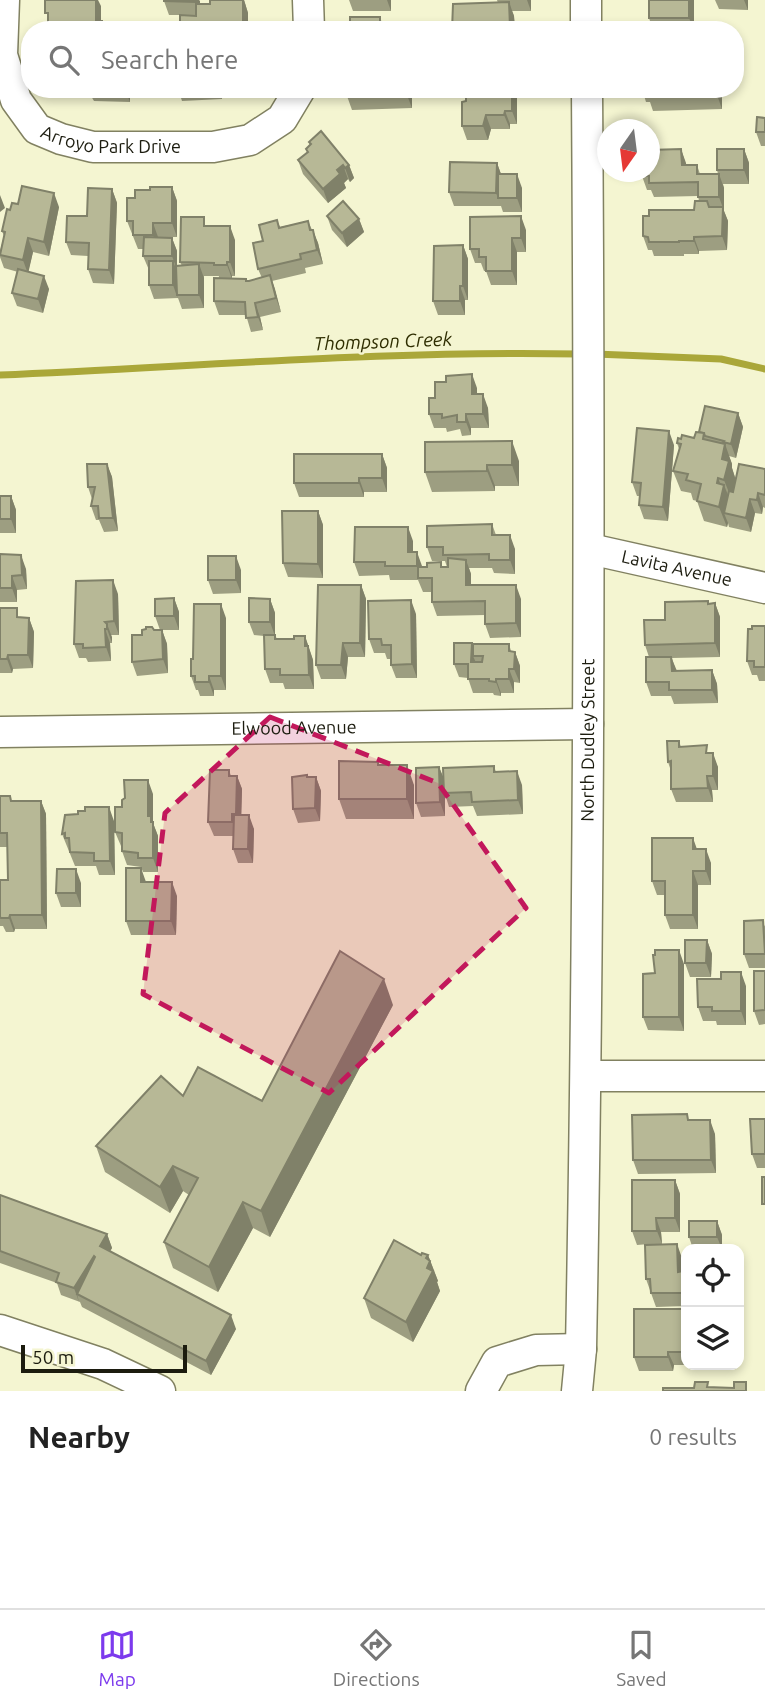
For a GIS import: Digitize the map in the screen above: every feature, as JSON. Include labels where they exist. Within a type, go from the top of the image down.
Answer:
[{"type":"street","name":"Arroyo Park Drive","points":[[4,0],[2,55],[16,100],[37,129],[61,139],[93,147],[213,147],[250,140],[282,119],[295,98]]},
{"type":"street","points":[[308,0],[309,21]]},
{"type":"street","points":[[586,0],[586,21]]},
{"type":"street","name":"North Dudley Street","points":[[577,1391],[581,1349],[586,1076],[590,549],[587,98]]},
{"type":"street","name":"Lavita Avenue","points":[[590,549],[765,588]]},
{"type":"street","name":"Elwood Avenue","points":[[0,732],[587,724]]},
{"type":"street","points":[[586,1076],[765,1076]]},
{"type":"street","points":[[0,1330],[103,1364],[160,1391]]},
{"type":"street","points":[[481,1391],[497,1362],[536,1350],[581,1349]]},
{"type":"highlighted area","points":[[270,717],[438,783],[526,908],[329,1093],[143,994],[165,813]]},
{"type":"building","points":[[45,0],[96,0],[96,21],[48,21],[48,13],[45,13]]},
{"type":"building","points":[[195,0],[195,2],[164,1]]},
{"type":"building","points":[[210,0],[243,0],[243,21],[180,21],[180,15],[196,16],[196,4],[210,4]]},
{"type":"building","points":[[649,0],[689,0],[689,18],[649,18]]},
{"type":"building","points":[[509,2],[510,21],[452,21],[453,4]]},
{"type":"building","points":[[350,17],[380,17],[380,21],[350,21]]},
{"type":"building","points":[[466,98],[512,98],[512,111],[505,111],[504,115],[486,115],[483,126],[462,126],[462,102],[466,101]]},
{"type":"building","points":[[757,117],[765,118],[765,132],[756,132]]},
{"type":"building","points":[[321,131],[349,165],[345,168],[343,165],[337,170],[340,174],[323,189],[298,160],[308,152],[306,149],[311,144],[309,142]]},
{"type":"building","points":[[681,149],[682,165],[697,165],[697,174],[719,174],[719,197],[698,197],[698,182],[649,183],[660,182],[660,150]]},
{"type":"building","points":[[717,149],[744,149],[744,170],[717,170]]},
{"type":"building","points":[[450,162],[497,163],[496,193],[449,192]]},
{"type":"building","points":[[498,174],[517,174],[517,198],[498,198]]},
{"type":"building","points":[[22,186],[54,193],[44,242],[28,238],[23,260],[0,255],[7,209],[10,210],[12,203],[18,204]]},
{"type":"building","points":[[150,187],[172,187],[172,223],[153,223],[153,235],[133,235],[133,221],[127,221],[127,198],[135,198],[135,190],[150,190]]},
{"type":"building","points":[[88,188],[112,189],[109,270],[88,269],[89,243],[66,242],[67,216],[87,216]]},
{"type":"building","points":[[343,201],[359,219],[342,233],[327,216]]},
{"type":"building","points":[[695,201],[707,201],[709,207],[723,207],[722,236],[694,237],[694,241],[649,242],[648,237],[643,236],[643,216],[649,216],[649,210],[694,210]]},
{"type":"building","points":[[521,216],[521,238],[512,238],[512,271],[486,271],[486,257],[479,257],[479,249],[470,249],[470,217]]},
{"type":"building","points":[[181,217],[204,217],[204,226],[230,226],[230,262],[227,262],[227,265],[214,265],[180,262]]},
{"type":"building","points":[[277,220],[279,228],[308,221],[310,230],[313,230],[317,250],[300,254],[301,259],[258,269],[253,243],[263,241],[259,225]]},
{"type":"building","points":[[144,237],[172,238],[172,256],[143,256]]},
{"type":"building","points":[[463,245],[463,286],[460,286],[460,301],[433,301],[434,246]]},
{"type":"building","points":[[149,261],[173,261],[173,285],[149,285]]},
{"type":"building","points":[[199,264],[199,295],[177,295],[176,266]]},
{"type":"building","points":[[18,269],[44,276],[38,299],[12,293]]},
{"type":"building","points":[[270,275],[276,298],[255,303],[258,317],[246,318],[245,302],[214,301],[214,278],[249,281]]},
{"type":"building","points":[[472,374],[472,394],[483,394],[483,414],[466,414],[466,422],[457,422],[457,415],[442,418],[442,414],[429,414],[429,398],[435,398],[435,382],[446,382],[446,376]]},
{"type":"building","points":[[705,406],[738,413],[731,444],[699,432]]},
{"type":"building","points":[[637,428],[669,431],[663,507],[639,505],[641,483],[632,482]]},
{"type":"building","points":[[696,432],[704,433],[703,439],[725,444],[722,459],[729,461],[724,480],[718,478],[717,483],[724,485],[719,507],[697,501],[701,484],[686,480],[688,474],[673,471],[681,444],[677,443],[678,438],[681,439],[682,435],[694,438]]},
{"type":"building","points":[[512,441],[512,465],[487,465],[487,471],[425,472],[425,442]]},
{"type":"building","points":[[294,454],[382,454],[382,478],[359,478],[359,483],[294,483]]},
{"type":"building","points":[[87,464],[107,464],[113,518],[99,518],[98,506],[91,506],[95,487],[88,487]]},
{"type":"building","points":[[739,464],[765,469],[765,495],[758,493],[757,500],[750,499],[746,518],[724,513],[729,491],[733,492]]},
{"type":"building","points":[[0,496],[11,496],[11,519],[0,519]]},
{"type":"building","points":[[282,511],[318,511],[318,564],[283,563]]},
{"type":"building","points":[[492,524],[492,535],[510,535],[510,560],[489,560],[489,554],[443,555],[443,547],[427,547],[427,526]]},
{"type":"building","points":[[355,527],[408,527],[408,552],[417,552],[417,566],[354,562]]},
{"type":"building","points":[[0,554],[21,555],[22,575],[12,576],[12,588],[0,588]]},
{"type":"building","points":[[208,556],[236,556],[236,580],[208,580]]},
{"type":"building","points":[[448,558],[466,560],[466,585],[516,585],[516,623],[485,624],[485,601],[432,602],[432,578],[418,578],[418,567],[441,562],[441,567],[448,567]]},
{"type":"building","points":[[113,580],[114,621],[105,622],[106,647],[83,648],[83,644],[74,644],[76,581]]},
{"type":"building","points":[[318,585],[361,585],[360,643],[343,643],[341,665],[316,665]]},
{"type":"building","points":[[174,598],[174,616],[155,616],[155,599]]},
{"type":"building","points":[[249,598],[270,599],[270,622],[249,622]]},
{"type":"building","points":[[411,600],[412,664],[391,665],[391,645],[382,645],[381,639],[369,639],[368,601]]},
{"type":"building","points":[[708,601],[708,604],[715,603],[715,643],[645,645],[644,620],[665,620],[665,602]]},
{"type":"building","points":[[194,604],[221,604],[221,676],[209,676],[209,682],[195,682],[195,676],[191,676]]},
{"type":"building","points":[[0,608],[17,608],[17,617],[29,618],[28,655],[8,655],[7,659],[0,659]]},
{"type":"building","points":[[752,626],[765,626],[765,667],[754,667],[754,661],[747,661],[748,629],[752,629]]},
{"type":"building","points":[[146,627],[162,630],[163,659],[132,662],[132,635],[142,635],[142,630]]},
{"type":"building","points":[[264,635],[275,635],[275,639],[305,636],[309,675],[280,675],[280,669],[265,669]]},
{"type":"building","points":[[454,643],[472,643],[471,662],[482,662],[483,656],[473,656],[473,644],[509,644],[509,651],[515,652],[514,669],[509,669],[509,679],[496,679],[496,682],[489,679],[468,679],[468,664],[454,664]]},
{"type":"building","points":[[646,657],[671,657],[672,671],[712,670],[712,690],[669,690],[669,682],[646,682]]},
{"type":"building","points":[[667,741],[679,741],[679,747],[707,745],[706,753],[713,753],[713,776],[707,776],[708,788],[671,789],[671,761],[668,762]]},
{"type":"building","points":[[339,761],[407,765],[407,799],[339,799]]},
{"type":"building","points":[[494,766],[494,772],[517,771],[518,800],[472,802],[471,792],[444,793],[443,768]]},
{"type":"building","points":[[439,767],[440,802],[416,803],[416,768]]},
{"type":"building","points":[[210,770],[229,770],[229,776],[237,776],[236,814],[232,814],[232,822],[208,822]]},
{"type":"building","points":[[292,777],[316,777],[315,808],[293,809]]},
{"type":"building","points":[[124,780],[148,780],[148,816],[151,816],[153,822],[153,858],[138,858],[138,853],[122,851],[122,833],[115,832],[115,807],[122,807],[122,800],[125,798]]},
{"type":"building","points":[[0,796],[10,796],[11,801],[41,801],[42,915],[0,917],[0,880],[8,880],[7,833],[0,833]]},
{"type":"building","points":[[85,807],[109,807],[110,861],[94,861],[94,853],[70,852],[69,838],[65,838],[65,833],[62,834],[65,815],[78,814],[78,811],[85,811]]},
{"type":"building","points":[[234,815],[249,815],[248,849],[233,849]]},
{"type":"building","points":[[652,838],[693,838],[693,849],[706,849],[706,871],[693,871],[693,915],[665,915],[665,881],[652,881]]},
{"type":"building","points":[[126,868],[141,868],[141,882],[172,882],[171,921],[126,921]]},
{"type":"building","points":[[57,869],[76,869],[76,893],[56,893]]},
{"type":"building","points":[[763,920],[765,954],[744,954],[744,921]]},
{"type":"building","points":[[685,940],[707,940],[706,963],[685,963]]},
{"type":"building","points":[[655,950],[679,950],[679,1017],[643,1017],[643,974],[655,973]]},
{"type":"building","points":[[340,951],[384,979],[261,1211],[243,1202],[209,1267],[164,1242],[198,1178],[173,1166],[160,1187],[96,1146],[161,1076],[183,1096],[198,1067],[262,1101]]},
{"type":"building","points":[[754,971],[765,971],[765,1010],[754,1011]]},
{"type":"building","points":[[721,972],[741,972],[741,1011],[712,1011],[712,1007],[698,1007],[697,979],[721,979]]},
{"type":"building","points":[[687,1114],[688,1120],[710,1120],[711,1160],[633,1160],[632,1115]]},
{"type":"building","points":[[750,1119],[765,1119],[765,1154],[752,1154]]},
{"type":"building","points":[[762,1177],[765,1177],[765,1204],[762,1204]]},
{"type":"building","points":[[632,1180],[675,1180],[675,1218],[656,1218],[657,1231],[632,1231]]},
{"type":"building","points":[[0,1195],[107,1234],[100,1246],[231,1315],[206,1361],[77,1294],[94,1256],[74,1288],[56,1282],[59,1273],[0,1251]]},
{"type":"building","points":[[689,1221],[717,1221],[717,1237],[689,1237]]},
{"type":"building","points":[[394,1240],[421,1255],[428,1255],[426,1258],[430,1261],[427,1268],[433,1271],[406,1322],[364,1298]]},
{"type":"building","points":[[677,1244],[681,1293],[651,1293],[650,1279],[646,1279],[645,1245]]},
{"type":"building","points":[[634,1309],[681,1309],[681,1352],[668,1352],[668,1357],[634,1357]]},
{"type":"building","points":[[695,1382],[708,1382],[707,1387],[734,1388],[734,1382],[746,1382],[746,1391],[663,1391],[663,1388],[694,1388]]},
{"type":"waterway","name":"Thompson Creek","points":[[0,375],[435,354],[580,354]]},
{"type":"waterway","name":"Thompson Creek","points":[[595,354],[721,359],[765,369]]}]
